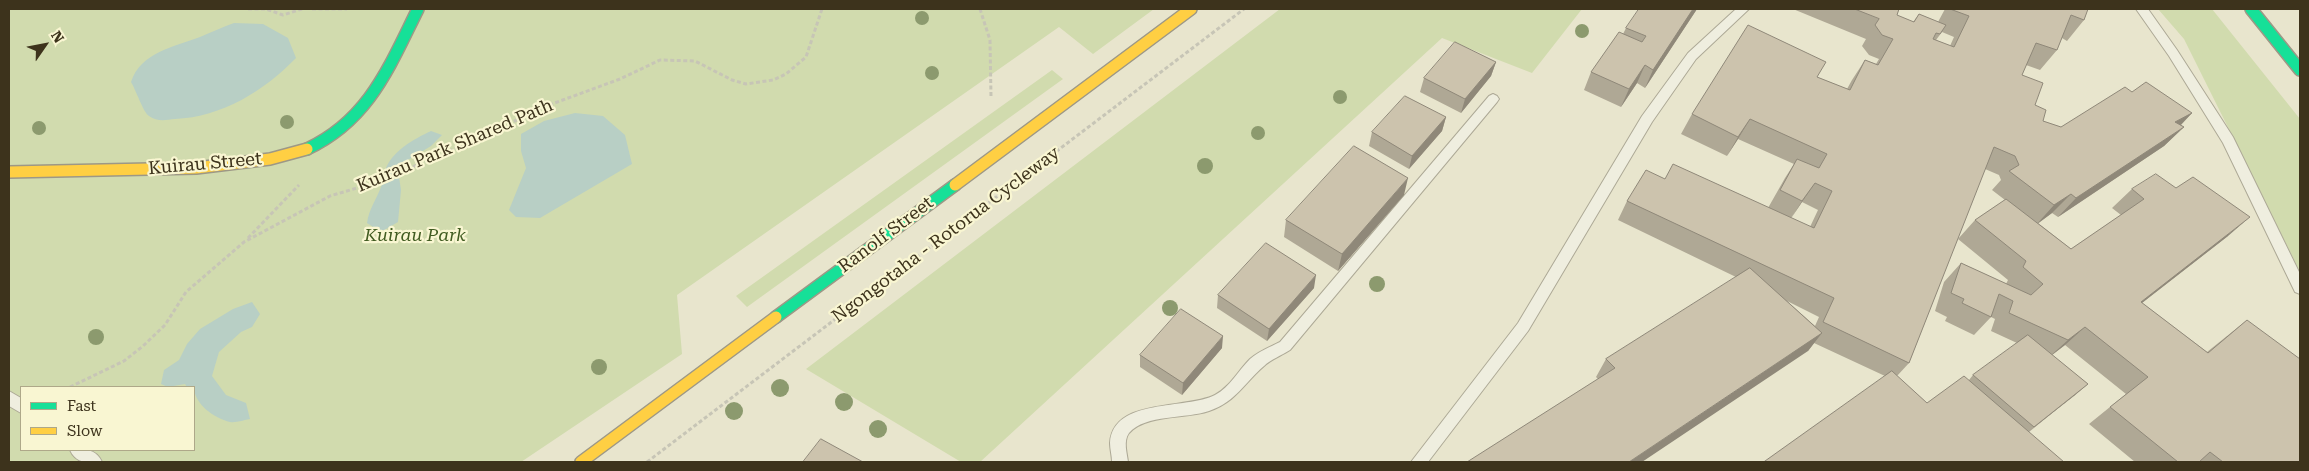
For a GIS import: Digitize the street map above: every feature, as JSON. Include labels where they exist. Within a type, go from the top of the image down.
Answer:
[{"type":"main road","name":"Kuirau Street","points":[[9,172],[47,169],[168,170],[231,166],[274,158],[318,144],[340,130],[360,110],[375,88],[418,9]]},
{"type":"main road","name":"Ranolf Street","points":[[581,462],[1191,9]]},
{"type":"main road","points":[[2251,9],[2300,70]]},
{"type":"lane","points":[[1418,462],[1523,327],[1647,119],[1692,56],[1743,9]]},
{"type":"lane","points":[[2142,9],[2173,53],[2228,141],[2300,288]]},
{"type":"lane","points":[[1120,462],[1118,442],[1129,424],[1151,412],[1202,406],[1218,401],[1236,388],[1261,359],[1285,346],[1493,99]]},
{"type":"lane","points":[[9,398],[20,405]]},
{"type":"lane","points":[[79,451],[94,462]]},
{"type":"path","points":[[249,9],[266,9],[283,15],[302,9]]},
{"type":"path","points":[[312,9],[347,9]]},
{"type":"path","name":"Kuirau Park Shared Path","points":[[72,386],[124,360],[143,346],[165,325],[186,292],[244,242],[330,196],[377,182],[454,147],[480,138],[541,108],[620,79],[660,60],[695,61],[732,80],[746,84],[773,80],[786,74],[806,56],[822,9]]},
{"type":"path","points":[[980,9],[985,18],[991,47],[991,97]]},
{"type":"path","name":"Ngongotaha - Rotorua Cycleway","points":[[647,462],[1244,9]]},
{"type":"path","points":[[244,242],[309,173],[316,160],[318,144]]},
{"type":"green space","name":"Kuirau Park","points":[[9,9],[1154,9],[1093,54],[1059,27],[677,295],[682,354],[521,462],[9,462]]},
{"type":"green space","points":[[1280,9],[1582,9],[1532,73],[1442,38],[980,462],[961,462],[806,369]]},
{"type":"green space","points":[[2158,9],[2212,9],[2300,119],[2300,272],[2184,39]]},
{"type":"green space","points":[[1052,70],[1063,79],[747,307],[736,296]]},
{"type":"shaded area","points":[[234,23],[263,24],[288,38],[296,58],[284,70],[256,91],[226,108],[192,117],[162,120],[149,116],[144,110],[131,82],[142,64],[160,52]]},
{"type":"shaded area","points":[[575,113],[603,116],[625,135],[632,164],[540,218],[516,217],[509,210],[526,168],[521,151],[521,134],[544,121]]},
{"type":"shaded area","points":[[431,131],[442,135],[431,146],[406,161],[399,177],[401,190],[398,222],[381,232],[367,223],[382,185],[386,168],[399,150],[411,141]]},
{"type":"shaded area","points":[[252,302],[260,314],[252,327],[241,332],[219,352],[212,376],[226,395],[246,403],[250,419],[237,422],[224,420],[206,409],[197,399],[195,386],[186,386],[185,384],[166,386],[161,384],[164,370],[179,360],[187,344],[200,329],[233,309]]},
{"type":"building","points":[[1639,9],[1693,9],[1653,70],[1645,65],[1629,89],[1591,72],[1619,32],[1642,42],[1646,36],[1626,28]]},
{"type":"building","points":[[1855,9],[1899,9],[1897,15],[1914,22],[1919,14],[1946,25],[1940,34],[1936,33],[1933,39],[1954,47],[1969,16],[1950,9],[2088,9],[2084,20],[2071,15],[2057,50],[2036,43],[2022,75],[2043,83],[2035,105],[2046,110],[2043,121],[2061,127],[2125,87],[2132,92],[2146,82],[2192,113],[2175,122],[2184,127],[2076,198],[2071,194],[2054,205],[2009,171],[2019,165],[2015,156],[1994,147],[1909,363],[1823,322],[1834,298],[1627,201],[1646,170],[1665,179],[1673,164],[1814,228],[1832,191],[1815,183],[1802,201],[1780,190],[1797,159],[1819,168],[1827,154],[1750,119],[1738,137],[1692,114],[1748,25],[1826,62],[1817,77],[1850,90],[1865,60],[1878,65],[1893,39],[1882,35],[1875,25],[1879,19]]},
{"type":"building","points":[[1455,42],[1496,62],[1465,99],[1424,78]]},
{"type":"building","points":[[1405,96],[1446,117],[1412,156],[1372,132]]},
{"type":"building","points":[[1354,146],[1408,178],[1342,254],[1286,220]]},
{"type":"building","points":[[2156,174],[2176,188],[2193,177],[2250,217],[2141,302],[2208,353],[2247,320],[2300,359],[2300,462],[2223,462],[2210,452],[2199,462],[2178,462],[2110,407],[2148,377],[2085,327],[2068,340],[2009,313],[2013,301],[1999,294],[1991,317],[1962,303],[1964,299],[1951,293],[1961,263],[2031,295],[2043,284],[2023,267],[2026,261],[1975,220],[2006,199],[2071,249],[2144,199],[2132,189]]},
{"type":"building","points":[[1266,243],[1316,275],[1269,329],[1218,295]]},
{"type":"building","points":[[1750,268],[1822,333],[1629,462],[1467,462],[1615,368],[1606,359]]},
{"type":"building","points":[[1181,309],[1223,336],[1183,383],[1140,355]]},
{"type":"building","points":[[2028,335],[2088,384],[2034,427],[1973,375]]},
{"type":"building","points":[[1892,371],[1927,403],[1964,376],[2064,462],[1764,462]]},
{"type":"building","points":[[821,439],[863,462],[803,462]]},
{"type":"traffic: fast","points":[[307,149],[328,139],[346,126],[361,109],[387,70],[418,9]]},
{"type":"traffic: fast","points":[[2251,9],[2300,70]]},
{"type":"traffic: fast","points":[[776,317],[955,185]]},
{"type":"traffic: slow","points":[[955,185],[1191,9]]},
{"type":"traffic: slow","points":[[9,172],[196,168],[234,165],[270,159],[307,149]]},
{"type":"traffic: slow","points":[[581,462],[776,317]]}]
